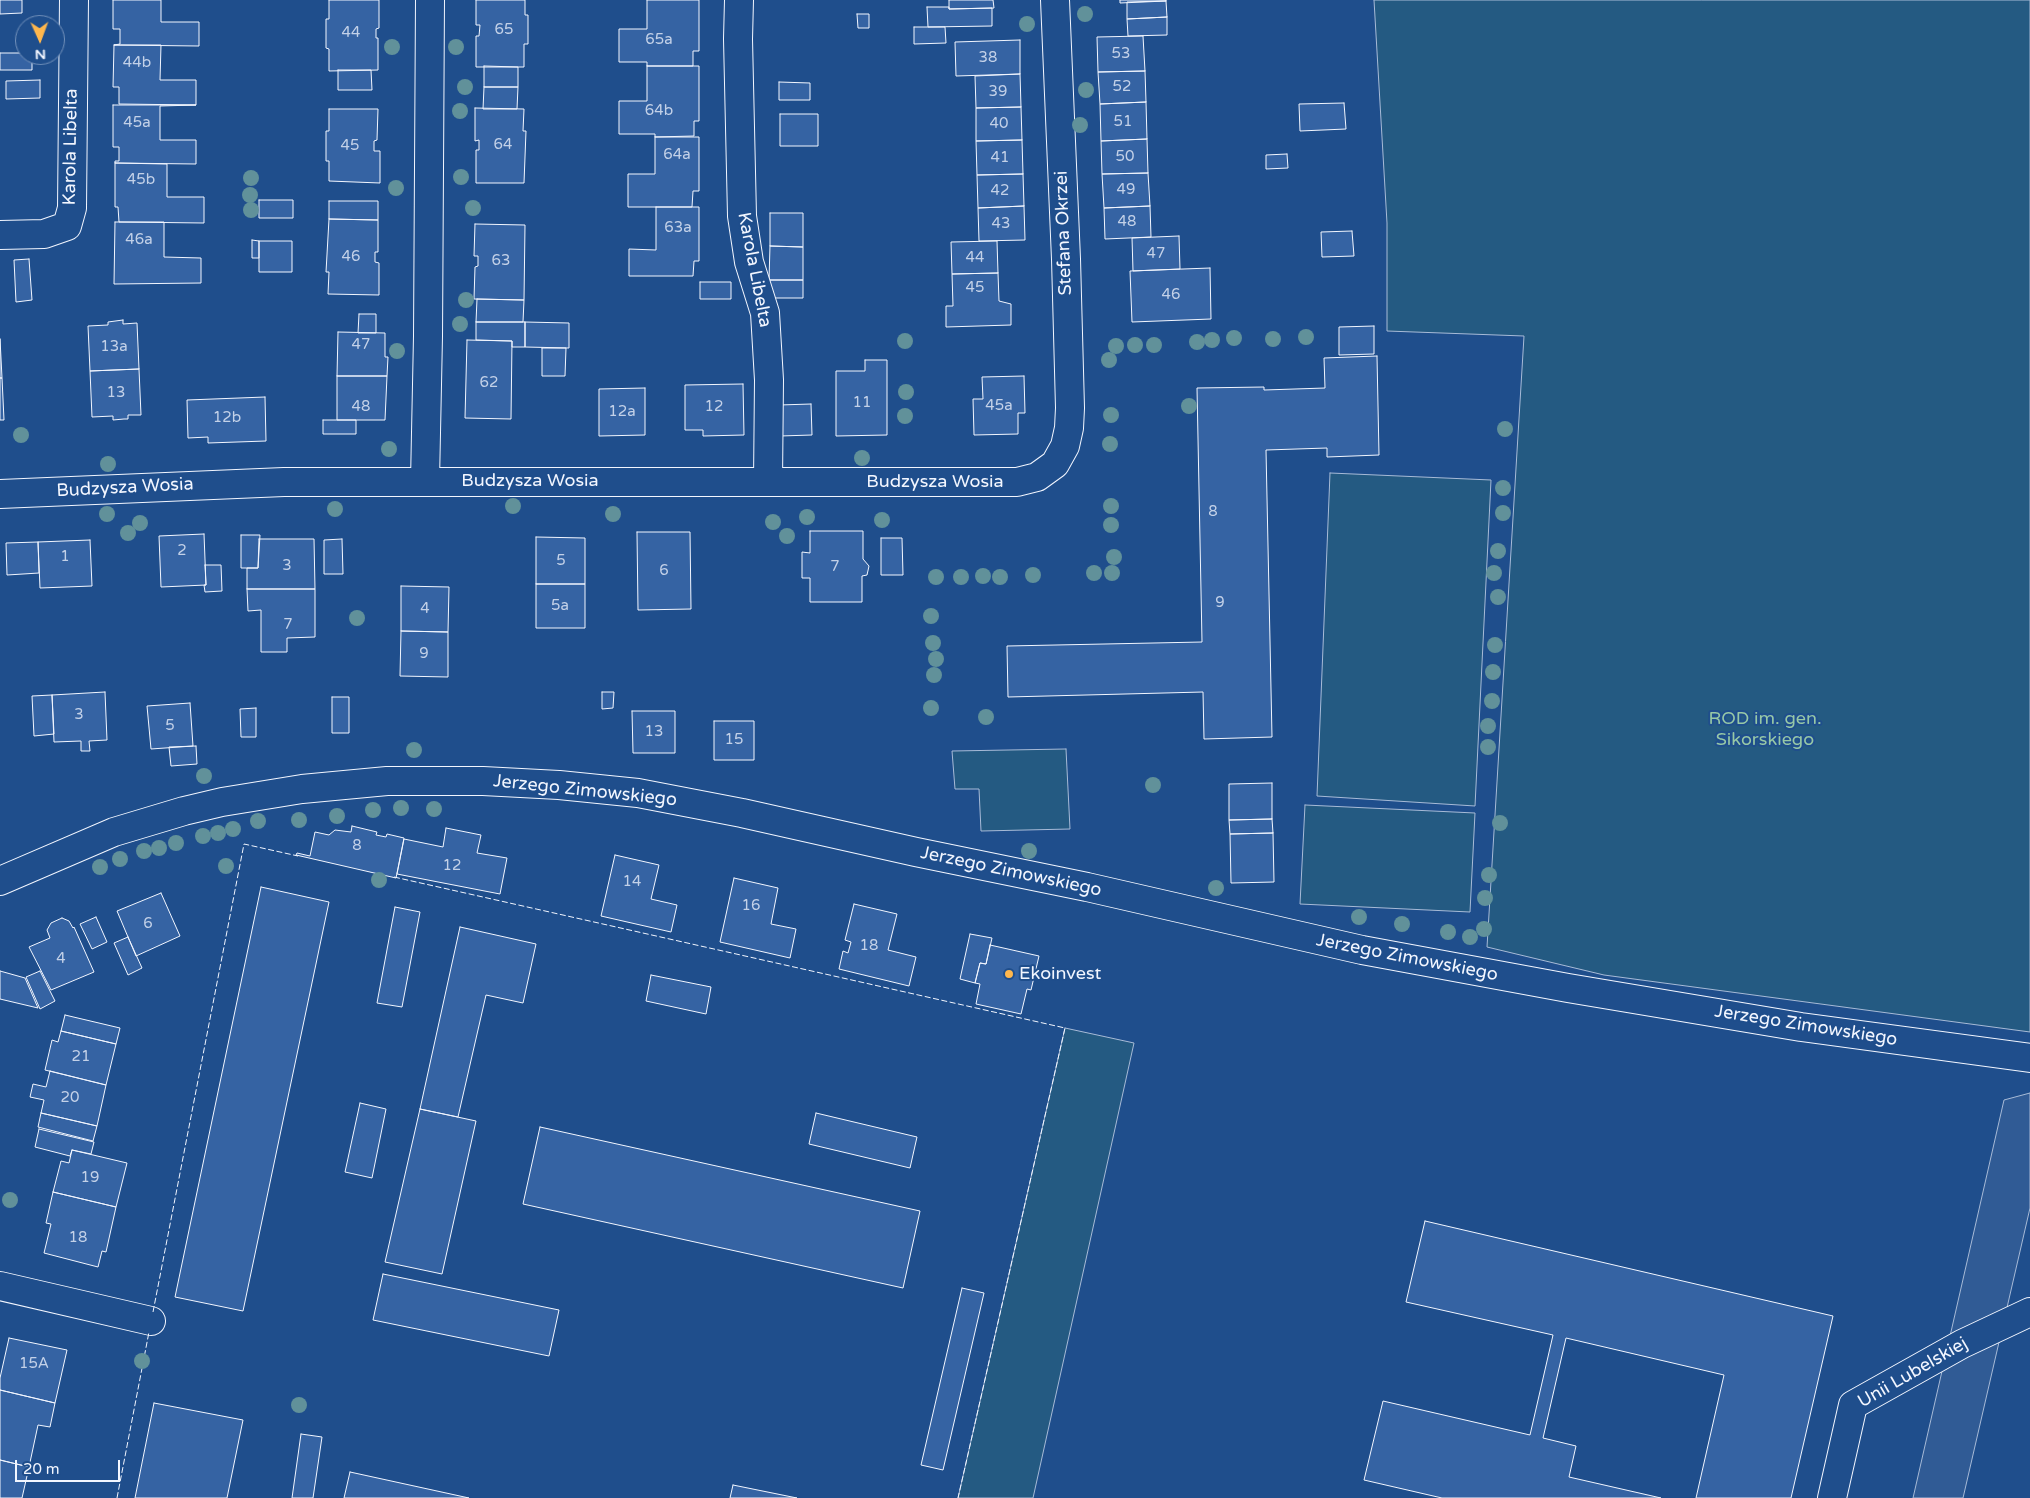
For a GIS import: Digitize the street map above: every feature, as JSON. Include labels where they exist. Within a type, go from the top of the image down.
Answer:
[{"type":"street","name":"Karola Libelta","points":[[0,235],[44,234],[66,226],[72,208],[74,0]]},
{"type":"street","points":[[425,481],[430,0]]},
{"type":"street","name":"Karola Libelta","points":[[739,0],[738,39],[742,216],[749,262],[765,313],[769,380],[768,481]]},
{"type":"street","name":"Stefana Okrzei","points":[[1055,0],[1070,408],[1065,446],[1055,464]]},
{"type":"street","name":"Budzysza Wosia","points":[[0,494],[185,485],[425,481],[1017,482],[1037,477],[1055,464]]},
{"type":"street","name":"Jerzego Zimowskiego","points":[[0,881],[114,832],[184,810],[222,802],[302,789],[387,781],[483,781],[559,785],[638,793],[742,813],[916,852],[1087,887],[1362,950],[1558,987],[1801,1027],[2028,1058]]},
{"type":"street","points":[[0,1286],[151,1321]]},
{"type":"street","name":"Unii Lubelskiej","points":[[1832,1498],[1853,1405],[1962,1344],[2030,1312]]},
{"type":"green space","name":"ROD im. gen. Sikorskiego","points":[[1374,0],[2030,0],[2030,1032],[1604,975],[1487,947],[1524,336],[1387,331],[1387,223]]},
{"type":"green space","points":[[1330,473],[1491,480],[1475,806],[1317,796]]},
{"type":"green space","points":[[1066,749],[1070,829],[981,831],[979,789],[955,789],[952,751]]},
{"type":"green space","points":[[1305,805],[1475,813],[1470,912],[1300,904]]},
{"type":"green space","points":[[1065,1028],[1134,1043],[1033,1498],[958,1498]]},
{"type":"shaded area","points":[[2030,1093],[2030,1208],[1963,1498],[1913,1498],[2004,1100]]},
{"type":"building","points":[[0,0],[22,0],[22,13],[0,14]]},
{"type":"building","points":[[113,0],[161,0],[161,22],[199,22],[199,46],[114,45],[120,44],[120,29],[113,29]]},
{"type":"building","points":[[329,0],[379,0],[379,28],[376,29],[376,38],[378,38],[378,70],[329,71],[329,49],[326,48],[326,19],[329,19]]},
{"type":"building","points":[[476,0],[525,0],[525,15],[528,15],[528,44],[524,44],[524,67],[476,67],[476,36],[479,36],[480,25],[476,25]]},
{"type":"building","points":[[647,0],[699,0],[699,51],[693,51],[693,66],[647,66],[647,62],[619,62],[619,29],[647,29]]},
{"type":"building","points":[[949,0],[993,0],[994,8],[949,9]]},
{"type":"building","points":[[1120,0],[1166,0],[1166,1],[1120,3]]},
{"type":"building","points":[[1166,1],[1167,17],[1127,19],[1127,2]]},
{"type":"building","points":[[927,7],[949,7],[949,9],[992,8],[992,26],[928,27]]},
{"type":"building","points":[[857,14],[869,14],[869,28],[858,28]]},
{"type":"building","points":[[1167,17],[1167,35],[1128,36],[1127,19]]},
{"type":"building","points":[[914,27],[945,27],[946,43],[914,44]]},
{"type":"building","points":[[1143,36],[1145,71],[1098,72],[1097,37]]},
{"type":"building","points":[[1020,40],[1020,74],[956,76],[955,42]]},
{"type":"building","points":[[114,45],[161,45],[160,80],[196,80],[196,105],[119,104],[119,87],[113,87]]},
{"type":"building","points":[[0,53],[15,53],[15,65],[32,65],[32,70],[0,70]]},
{"type":"building","points":[[484,66],[518,67],[518,87],[484,87]]},
{"type":"building","points":[[647,66],[699,66],[699,121],[694,121],[694,136],[655,137],[655,134],[619,134],[619,101],[647,101]]},
{"type":"building","points":[[338,70],[371,70],[372,90],[338,90]]},
{"type":"building","points":[[1145,71],[1146,102],[1100,104],[1098,72]]},
{"type":"building","points":[[1020,74],[1021,107],[976,108],[975,76]]},
{"type":"building","points":[[40,80],[40,98],[6,99],[6,81]]},
{"type":"building","points":[[779,82],[810,83],[810,100],[779,100]]},
{"type":"building","points":[[484,87],[518,87],[517,109],[483,109]]},
{"type":"building","points":[[1146,102],[1147,139],[1101,141],[1100,104]]},
{"type":"building","points":[[1344,103],[1346,129],[1300,131],[1299,104]]},
{"type":"building","points":[[113,105],[196,105],[160,106],[160,140],[196,140],[196,164],[115,163],[115,161],[119,161],[119,147],[113,147]]},
{"type":"building","points":[[1021,107],[1022,140],[976,141],[976,108]]},
{"type":"building","points":[[475,108],[524,109],[523,131],[526,131],[524,183],[476,183],[476,150],[479,150],[479,140],[475,141]]},
{"type":"building","points":[[329,109],[378,109],[377,140],[374,141],[374,151],[380,151],[380,183],[329,181],[329,161],[326,161],[326,131],[329,131]]},
{"type":"building","points":[[780,114],[818,114],[818,146],[780,146]]},
{"type":"building","points":[[655,137],[699,137],[699,191],[693,191],[692,207],[628,207],[628,174],[655,174]]},
{"type":"building","points":[[1147,139],[1148,173],[1102,174],[1101,141]]},
{"type":"building","points":[[1022,140],[1023,174],[977,175],[976,141]]},
{"type":"building","points":[[1287,154],[1288,168],[1266,169],[1266,155]]},
{"type":"building","points":[[115,163],[167,164],[167,197],[204,197],[204,223],[119,222],[118,207],[115,207]]},
{"type":"building","points":[[1148,173],[1150,206],[1104,208],[1102,174]]},
{"type":"building","points":[[1023,174],[1024,206],[978,208],[977,175]]},
{"type":"building","points":[[259,200],[293,200],[293,218],[259,218]]},
{"type":"building","points":[[329,201],[378,201],[378,220],[329,219]]},
{"type":"building","points":[[1024,206],[1025,240],[979,241],[978,208]]},
{"type":"building","points":[[1150,206],[1151,237],[1105,239],[1104,208]]},
{"type":"building","points":[[656,207],[699,207],[699,261],[694,261],[693,276],[629,276],[629,249],[656,250]]},
{"type":"building","points":[[770,213],[803,213],[803,247],[770,246]]},
{"type":"building","points":[[329,219],[378,220],[378,252],[375,252],[375,262],[379,263],[379,295],[328,294],[329,272],[326,272]]},
{"type":"building","points":[[115,222],[164,222],[164,257],[201,258],[201,283],[114,284]]},
{"type":"building","points":[[475,224],[525,225],[524,300],[474,299],[475,267],[478,266],[478,256],[474,256]]},
{"type":"building","points":[[1352,231],[1354,256],[1322,257],[1321,232]]},
{"type":"building","points":[[1179,236],[1180,269],[1133,271],[1132,238]]},
{"type":"building","points":[[252,240],[259,241],[259,258],[252,258]]},
{"type":"building","points":[[259,241],[292,241],[292,272],[259,272]]},
{"type":"building","points":[[997,241],[998,273],[952,274],[951,242]]},
{"type":"building","points":[[770,246],[803,247],[803,280],[769,280]]},
{"type":"building","points":[[29,259],[32,300],[16,302],[14,260]]},
{"type":"building","points":[[1210,268],[1211,319],[1132,322],[1130,271]]},
{"type":"building","points":[[998,273],[999,301],[1011,304],[1011,325],[946,327],[946,306],[953,306],[952,274]]},
{"type":"building","points":[[769,280],[803,280],[803,298],[769,298]]},
{"type":"building","points":[[700,282],[731,282],[731,299],[700,299]]},
{"type":"building","points":[[477,299],[524,300],[523,322],[476,322]]},
{"type":"building","points":[[359,314],[376,314],[376,333],[358,333]]},
{"type":"building","points":[[123,320],[123,324],[137,323],[139,369],[90,371],[88,326],[108,325],[108,322]]},
{"type":"building","points":[[476,322],[525,322],[525,347],[512,347],[512,341],[476,340]]},
{"type":"building","points":[[525,322],[569,323],[569,348],[525,347]]},
{"type":"building","points":[[1374,326],[1374,354],[1339,355],[1339,327]]},
{"type":"building","points":[[338,332],[385,333],[385,357],[388,357],[387,376],[337,376]]},
{"type":"building","points":[[0,339],[2,378],[0,378]]},
{"type":"building","points":[[467,340],[512,341],[511,419],[465,418]]},
{"type":"building","points":[[542,348],[566,348],[565,376],[542,376]]},
{"type":"building","points":[[1377,356],[1379,455],[1327,457],[1327,448],[1266,450],[1272,737],[1204,739],[1203,692],[1008,697],[1007,646],[1202,642],[1197,388],[1264,387],[1264,390],[1325,388],[1324,358]]},
{"type":"building","points":[[865,360],[887,360],[887,435],[836,436],[836,371],[865,371]]},
{"type":"building","points":[[139,369],[141,415],[128,415],[128,419],[113,420],[113,416],[92,417],[90,371]]},
{"type":"building","points":[[337,376],[387,376],[385,420],[337,420]]},
{"type":"building","points":[[1024,376],[1025,413],[1018,413],[1018,434],[974,435],[973,399],[983,399],[982,377]]},
{"type":"building","points":[[0,378],[2,378],[4,420],[0,420]]},
{"type":"building","points":[[743,384],[744,435],[703,436],[703,430],[685,430],[685,385]]},
{"type":"building","points":[[645,388],[645,435],[599,436],[599,389]]},
{"type":"building","points":[[265,397],[266,441],[208,443],[208,437],[188,438],[187,400]]},
{"type":"building","points":[[811,404],[812,435],[780,436],[779,405]]},
{"type":"building","points":[[323,420],[356,420],[356,434],[323,434]]},
{"type":"building","points":[[810,531],[863,531],[863,559],[869,566],[867,575],[862,576],[862,602],[810,602],[810,578],[802,578],[802,552],[810,553]]},
{"type":"building","points":[[637,532],[690,532],[691,609],[638,610]]},
{"type":"building","points":[[204,534],[206,585],[161,587],[159,536]]},
{"type":"building","points":[[241,535],[260,535],[258,568],[241,568]]},
{"type":"building","points":[[536,537],[585,538],[585,584],[536,584]]},
{"type":"building","points":[[881,538],[902,538],[903,575],[881,575]]},
{"type":"building","points":[[259,539],[314,539],[315,589],[247,589],[247,568],[258,568]]},
{"type":"building","points":[[342,539],[343,574],[324,574],[324,540]]},
{"type":"building","points":[[90,540],[92,586],[40,588],[38,542]]},
{"type":"building","points":[[38,542],[39,573],[7,575],[6,543]]},
{"type":"building","points":[[205,565],[221,565],[222,591],[205,592]]},
{"type":"building","points":[[536,584],[585,584],[585,628],[536,628]]},
{"type":"building","points":[[401,586],[449,587],[448,632],[401,631]]},
{"type":"building","points":[[247,589],[315,589],[315,637],[287,638],[287,652],[261,652],[261,610],[248,611]]},
{"type":"building","points":[[401,631],[448,632],[448,677],[400,676]]},
{"type":"building","points":[[105,692],[107,740],[89,741],[90,751],[81,751],[81,741],[54,742],[52,695]]},
{"type":"building","points":[[602,692],[614,692],[613,708],[602,709]]},
{"type":"building","points":[[52,695],[54,734],[34,736],[32,696]]},
{"type":"building","points":[[332,697],[349,697],[349,733],[332,733]]},
{"type":"building","points":[[190,703],[193,746],[151,749],[147,706]]},
{"type":"building","points":[[256,708],[256,737],[241,737],[240,709]]},
{"type":"building","points":[[632,711],[675,711],[675,753],[633,753]]},
{"type":"building","points":[[714,721],[754,721],[754,760],[714,760]]},
{"type":"building","points":[[196,746],[197,764],[171,766],[169,747]]},
{"type":"building","points":[[1272,783],[1272,819],[1229,820],[1229,784]]},
{"type":"building","points":[[1272,819],[1273,833],[1230,834],[1229,820]]},
{"type":"building","points":[[352,826],[377,832],[376,835],[386,837],[387,834],[404,838],[396,878],[296,855],[297,853],[310,856],[315,832],[329,835],[335,830],[351,832]]},
{"type":"building","points":[[446,828],[481,835],[477,853],[507,858],[500,894],[397,874],[404,839],[443,847]]},
{"type":"building","points":[[1273,833],[1274,882],[1231,883],[1230,834]]},
{"type":"building","points":[[615,855],[659,865],[651,899],[677,905],[671,932],[601,916]]},
{"type":"building","points":[[734,878],[778,888],[771,924],[796,929],[790,958],[720,942]]},
{"type":"building","points":[[261,887],[329,902],[243,1311],[175,1297]]},
{"type":"building","points":[[161,893],[180,936],[136,956],[117,911]]},
{"type":"building","points":[[854,904],[897,914],[888,950],[916,957],[909,986],[839,969],[843,951],[848,953],[851,942],[845,940]]},
{"type":"building","points":[[395,907],[420,912],[402,1007],[377,1003]]},
{"type":"building","points":[[96,917],[107,942],[92,949],[80,924]]},
{"type":"building","points":[[62,918],[69,921],[74,927],[94,972],[51,990],[29,947],[50,938],[47,930],[51,923]]},
{"type":"building","points":[[460,927],[536,944],[523,1003],[486,995],[458,1117],[420,1109]]},
{"type":"building","points":[[970,934],[992,938],[986,964],[980,963],[975,983],[960,979]]},
{"type":"building","points":[[128,937],[142,968],[128,975],[114,943]]},
{"type":"building","points":[[990,945],[1039,956],[1031,990],[1027,989],[1021,1014],[976,1004],[980,984],[975,983],[980,963],[986,964]]},
{"type":"building","points":[[0,971],[25,978],[38,1008],[0,999]]},
{"type":"building","points":[[40,971],[55,1001],[40,1009],[26,977]]},
{"type":"building","points":[[651,975],[711,987],[706,1014],[646,1001]]},
{"type":"building","points":[[65,1015],[120,1028],[116,1044],[61,1031]]},
{"type":"building","points":[[61,1031],[116,1044],[106,1085],[45,1070],[52,1040],[58,1042]]},
{"type":"building","points":[[50,1071],[106,1085],[97,1126],[41,1113],[44,1100],[30,1097],[33,1084],[46,1087]]},
{"type":"building","points":[[360,1103],[386,1109],[372,1178],[345,1172]]},
{"type":"building","points":[[420,1109],[476,1121],[442,1274],[385,1262]]},
{"type":"building","points":[[41,1113],[97,1126],[93,1141],[38,1127]]},
{"type":"building","points":[[816,1113],[917,1137],[910,1168],[809,1144]]},
{"type":"building","points":[[540,1127],[920,1211],[903,1288],[523,1204]]},
{"type":"building","points":[[39,1129],[94,1142],[91,1154],[72,1150],[70,1156],[35,1147]]},
{"type":"building","points":[[72,1150],[127,1163],[116,1207],[53,1192],[61,1161],[69,1163]]},
{"type":"building","points":[[53,1192],[116,1207],[106,1252],[102,1251],[98,1267],[44,1253],[51,1224],[46,1223]]},
{"type":"building","points":[[1425,1221],[1833,1316],[1791,1498],[1696,1498],[1724,1375],[1566,1338],[1543,1438],[1576,1446],[1569,1477],[1661,1498],[1442,1498],[1364,1480],[1383,1401],[1530,1435],[1553,1335],[1406,1302]]},
{"type":"building","points":[[383,1274],[559,1310],[549,1356],[373,1320]]},
{"type":"building","points":[[962,1288],[984,1293],[943,1470],[921,1465]]},
{"type":"building","points":[[9,1338],[67,1350],[55,1403],[0,1390],[0,1378]]},
{"type":"building","points":[[0,1390],[55,1403],[50,1427],[38,1425],[29,1467],[0,1460]]},
{"type":"building","points":[[154,1403],[243,1420],[227,1498],[135,1498]]},
{"type":"building","points":[[301,1434],[322,1437],[313,1498],[292,1498]]},
{"type":"building","points":[[0,1460],[29,1467],[22,1498],[0,1498]]},
{"type":"building","points":[[350,1472],[469,1498],[344,1498]]},
{"type":"building","points":[[733,1485],[797,1498],[730,1498]]},
{"type":"fence","points":[[153,1312],[244,844],[298,856]]},
{"type":"fence","points":[[394,877],[1065,1028],[958,1498]]},
{"type":"fence","points":[[117,1498],[149,1332]]},
{"type":"place","name":"Ekoinvest","points":[[1009,974]]}]
